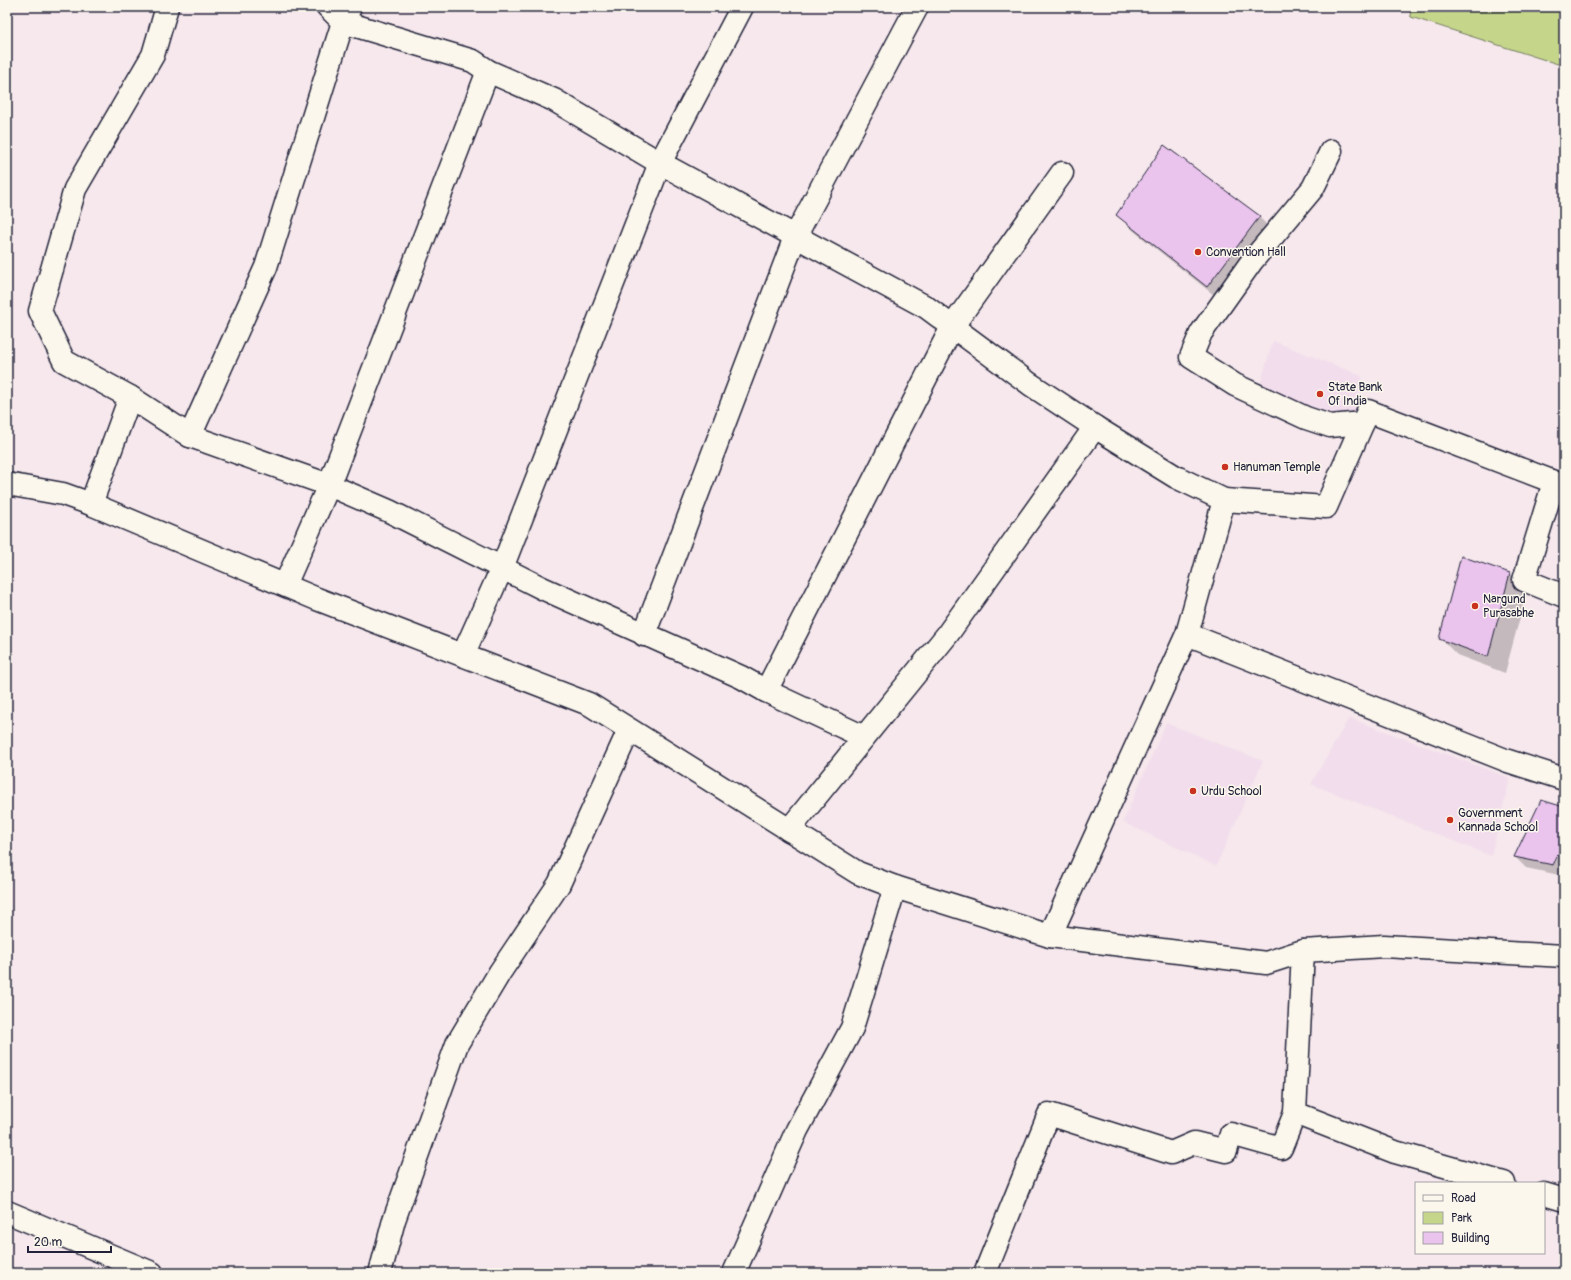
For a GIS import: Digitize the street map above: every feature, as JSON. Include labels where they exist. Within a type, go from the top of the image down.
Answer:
[{"type":"street","points":[[167,7],[152,55],[75,189],[40,312],[64,361],[130,397],[190,436],[329,485],[389,511],[542,588],[644,635],[741,677],[766,691],[864,737]]},
{"type":"street","points":[[463,655],[502,568],[660,163],[742,7]]},
{"type":"street","points":[[644,635],[795,237],[917,7]]},
{"type":"street","points":[[190,436],[266,267],[340,12],[473,61],[488,71],[554,100],[660,163],[926,307],[1030,384],[1095,427],[1176,477],[1224,500],[1326,508],[1368,411],[1559,484],[1524,580],[1564,596]]},
{"type":"street","points":[[285,585],[329,485],[488,71]]},
{"type":"street","points":[[1331,151],[1313,188],[1252,261],[1201,333],[1191,357],[1235,385],[1306,418],[1330,426],[1363,423]]},
{"type":"street","points":[[766,691],[952,327],[1062,173]]},
{"type":"street","points":[[91,504],[130,397]]},
{"type":"street","points":[[789,830],[947,635],[1095,427]]},
{"type":"street","points":[[7,484],[63,494],[91,504],[285,585],[589,704],[858,874],[1050,936],[1266,963],[1303,951],[1384,946],[1564,956]]},
{"type":"street","points":[[1050,936],[1187,634],[1224,500]]},
{"type":"street","points":[[1187,634],[1508,761],[1564,779]]},
{"type":"street","points":[[380,1273],[394,1220],[457,1044],[500,972],[559,884],[629,730]]},
{"type":"street","points":[[734,1273],[797,1130],[852,1028],[896,887]]},
{"type":"street","points":[[985,1273],[1049,1114],[1171,1153],[1194,1143],[1226,1151],[1231,1134],[1281,1148],[1295,1113],[1303,951]]},
{"type":"street","points":[[1295,1113],[1396,1152],[1501,1182]]},
{"type":"street","points":[[1545,1194],[1564,1200]]},
{"type":"street","points":[[7,1212],[152,1273]]},
{"type":"shaded area","points":[[1273,341],[1362,376],[1353,419],[1258,391]]},
{"type":"shaded area","name":"Government Kannada School","points":[[1349,718],[1510,778],[1491,856],[1311,784]]},
{"type":"shaded area","name":"Urdu School","points":[[1166,723],[1263,761],[1216,866],[1123,822]]},
{"type":"green space","points":[[1409,7],[1564,7],[1564,66],[1411,17]]},
{"type":"building","name":"Convention Hall","points":[[1164,145],[1260,216],[1207,287],[1116,215]]},
{"type":"building","name":"Nargund Purasabhe","points":[[1461,556],[1510,573],[1488,657],[1439,639]]},
{"type":"building","points":[[1541,800],[1564,807],[1564,842],[1553,865],[1514,857]]},
{"type":"place","name":"Convention Hall","points":[[1198,252]]},
{"type":"place","name":"State Bank Of India","points":[[1320,394]]},
{"type":"place","name":"Hanuman Temple","points":[[1225,467]]},
{"type":"place","name":"Nargund Purasabhe","points":[[1475,606]]},
{"type":"place","name":"Urdu School","points":[[1193,791]]},
{"type":"place","name":"Government Kannada School","points":[[1450,820]]}]
